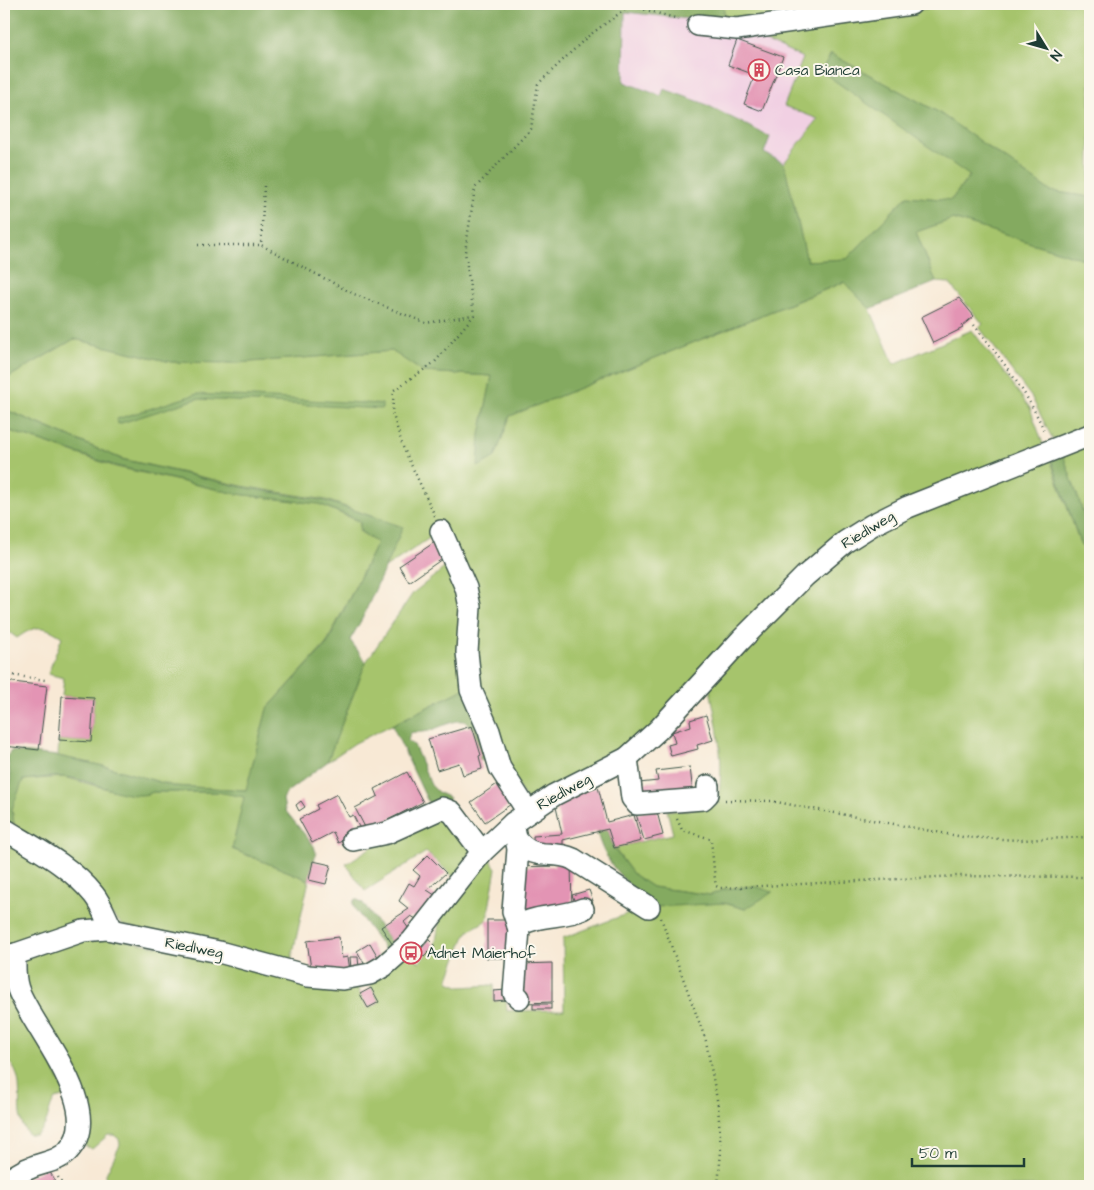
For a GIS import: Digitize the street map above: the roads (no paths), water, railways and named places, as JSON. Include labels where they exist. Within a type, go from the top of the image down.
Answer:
[{"type":"street","points":[[698,25],[737,29],[911,4]]},
{"type":"street","name":"Riedlweg","points":[[9,956],[83,931],[112,929],[150,939],[219,952],[308,976],[343,980],[358,977],[384,966],[398,955],[438,911],[482,852],[519,825],[554,795],[627,758],[658,730],[741,640],[805,576],[845,542],[908,507],[1090,435]]},
{"type":"street","points":[[441,531],[466,588],[470,607],[467,672],[471,690],[489,731],[519,825],[532,853],[560,854],[573,859],[650,906]]},
{"type":"street","points":[[627,758],[634,802],[640,804],[672,801],[705,792]]},
{"type":"street","points":[[353,840],[381,835],[442,808],[452,812],[482,852]]},
{"type":"street","points":[[519,825],[513,906],[518,926],[514,992],[519,998]]},
{"type":"street","points":[[4,829],[57,862],[79,879],[94,895],[112,929]]},
{"type":"street","points":[[518,926],[533,919],[583,909]]},
{"type":"street","points":[[4,1183],[29,1168],[49,1163],[68,1152],[77,1133],[79,1122],[76,1101],[69,1080],[17,987],[9,956]]},
{"type":"place","name":"Casa Bianca","points":[[759,70]]},
{"type":"place","name":"Adnet Maierhof","points":[[411,953]]}]
